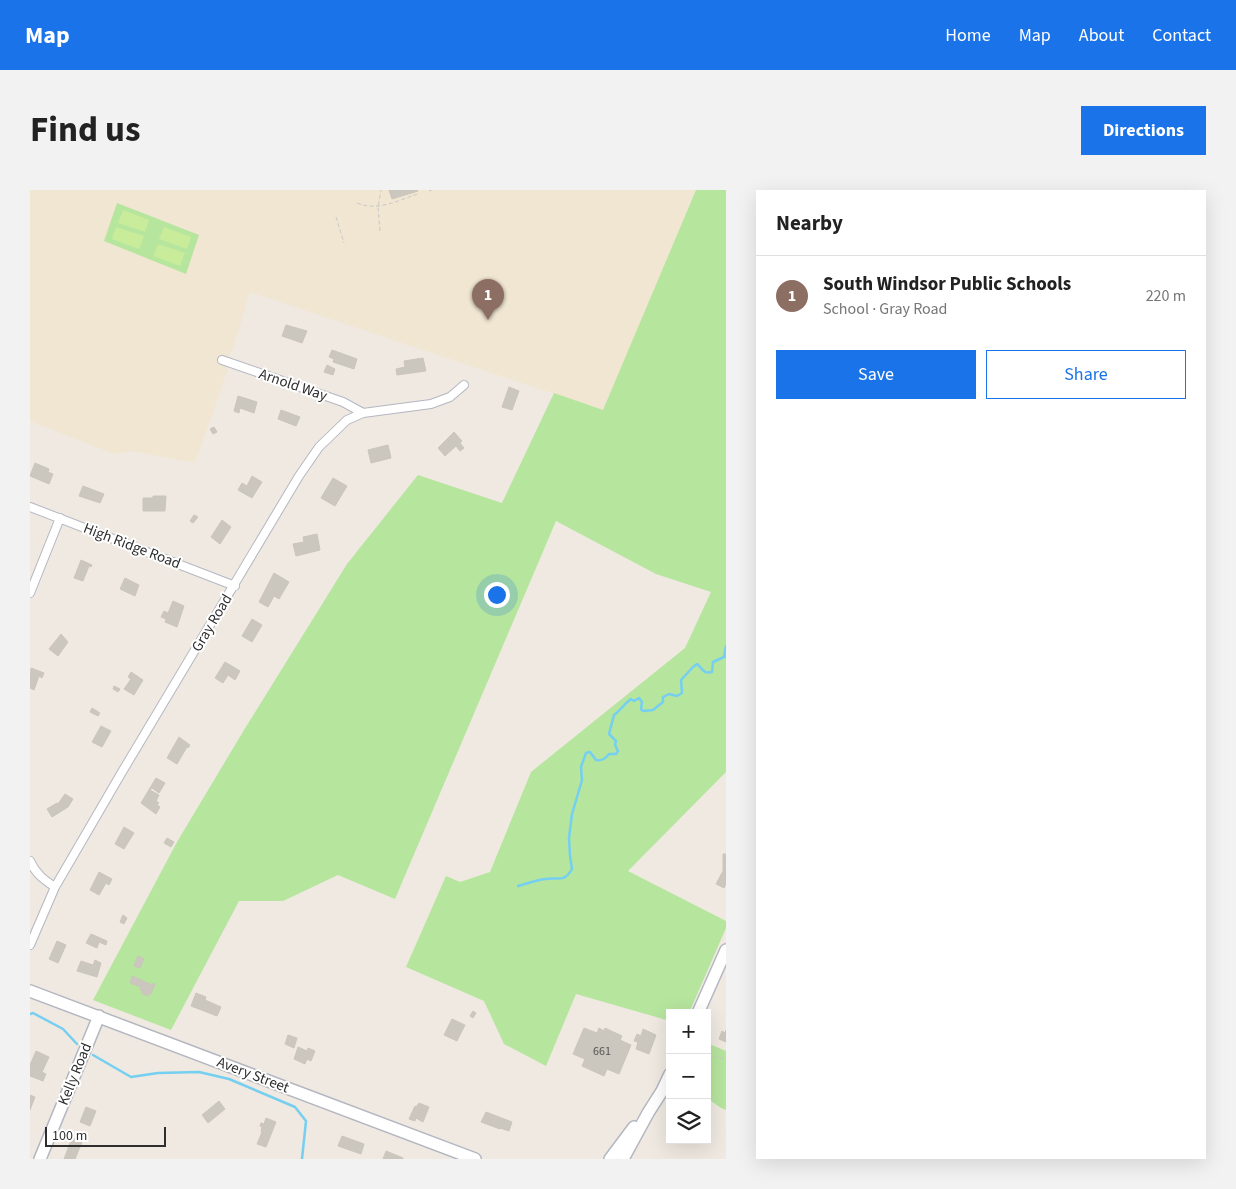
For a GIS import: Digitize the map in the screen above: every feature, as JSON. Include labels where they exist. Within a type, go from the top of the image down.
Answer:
[{"type":"main road","points":[[700,1009],[726,950]]},
{"type":"main road","name":"Avery Street","points":[[30,991],[475,1159]]},
{"type":"main road","name":"Kelly Road","points":[[40,1159],[99,1016]]},
{"type":"main road","points":[[623,1159],[666,1082]]},
{"type":"main road","points":[[610,1159],[640,1120],[648,1113]]},
{"type":"street","name":"Arnold Way","points":[[222,360],[343,402],[362,413]]},
{"type":"street","name":"Gray Road","points":[[30,945],[55,887],[299,476],[319,447],[347,420],[362,413],[431,404],[450,397],[464,385]]},
{"type":"street","name":"High Ridge Road","points":[[30,507],[235,586]]},
{"type":"street","points":[[30,593],[60,518]]},
{"type":"street","points":[[30,861],[42,879],[55,887]]},
{"type":"path","points":[[380,231],[378,207],[381,190]]},
{"type":"path","points":[[357,203],[364,206],[378,207],[418,194]]},
{"type":"path","points":[[336,218],[344,243]]},
{"type":"path","points":[[711,1055],[726,1060]]},
{"type":"shaded area","points":[[30,190],[696,190],[603,410],[250,292],[230,353],[227,372],[195,463],[132,451],[114,454],[30,421]]},
{"type":"green space","points":[[696,190],[726,190],[726,772],[628,871],[726,921],[726,928],[691,1009],[666,1009],[666,1020],[576,994],[546,1066],[504,1044],[484,1001],[406,967],[446,876],[460,882],[490,872],[531,772],[685,648],[711,592],[656,574],[556,521],[395,899],[338,875],[283,901],[239,901],[171,1030],[93,1000],[177,842],[244,730],[347,564],[418,475],[502,503],[554,393],[603,410]]},
{"type":"green space","points":[[117,203],[199,235],[186,274],[104,241]]},
{"type":"green space","points":[[123,210],[149,220],[145,232],[118,223]]},
{"type":"green space","points":[[116,227],[144,236],[139,249],[112,239]]},
{"type":"green space","points":[[164,227],[191,237],[187,249],[159,239]]},
{"type":"green space","points":[[158,244],[185,253],[180,266],[153,256]]},
{"type":"green space","points":[[711,1045],[726,1051],[726,1110],[711,1101]]},
{"type":"building","points":[[389,190],[417,190],[418,191],[392,199]]},
{"type":"building","points":[[286,325],[307,331],[302,343],[282,336]]},
{"type":"building","points":[[332,350],[357,359],[354,369],[333,362],[334,359],[329,357]]},
{"type":"building","points":[[423,358],[426,371],[397,375],[396,369],[405,367],[404,361]]},
{"type":"building","points":[[327,365],[335,369],[333,375],[324,372]]},
{"type":"building","points":[[509,387],[519,391],[512,410],[502,407]]},
{"type":"building","points":[[238,396],[257,402],[254,413],[240,408],[239,413],[234,411]]},
{"type":"building","points":[[281,410],[300,417],[296,426],[278,419]]},
{"type":"building","points":[[214,427],[217,432],[213,434],[210,429]]},
{"type":"building","points":[[454,432],[462,441],[460,443],[464,448],[460,451],[456,446],[445,456],[438,448]]},
{"type":"building","points":[[388,445],[391,458],[371,463],[368,450]]},
{"type":"building","points":[[35,463],[49,469],[48,472],[53,474],[49,484],[30,476]]},
{"type":"building","points":[[252,476],[262,482],[252,498],[238,490],[242,483],[247,486]]},
{"type":"building","points":[[333,478],[347,486],[335,506],[321,498]]},
{"type":"building","points":[[83,486],[104,494],[100,503],[79,496]]},
{"type":"building","points":[[153,496],[166,496],[165,511],[143,511],[143,498],[153,498]]},
{"type":"building","points":[[194,515],[198,517],[193,523],[190,521]]},
{"type":"building","points":[[222,520],[231,527],[220,544],[211,537]]},
{"type":"building","points":[[317,534],[320,550],[296,556],[293,544],[304,542],[303,537]]},
{"type":"building","points":[[81,560],[92,565],[91,567],[89,566],[83,581],[74,578]]},
{"type":"building","points":[[274,573],[289,582],[279,599],[274,596],[268,607],[259,602]]},
{"type":"building","points":[[125,578],[139,585],[135,596],[120,589]]},
{"type":"building","points":[[173,601],[184,606],[177,627],[165,622],[166,619],[161,617],[164,611],[168,613]]},
{"type":"building","points":[[252,619],[262,625],[252,642],[242,636]]},
{"type":"building","points":[[61,634],[68,642],[58,656],[49,649]]},
{"type":"building","points":[[225,662],[240,671],[235,680],[228,675],[223,683],[215,678]]},
{"type":"building","points":[[31,668],[44,673],[42,678],[39,676],[34,690],[30,688]]},
{"type":"building","points":[[131,672],[143,680],[134,695],[124,689],[131,679],[128,677]]},
{"type":"building","points":[[114,686],[120,689],[118,692],[113,689]]},
{"type":"building","points":[[92,708],[100,713],[98,716],[90,712]]},
{"type":"building","points":[[101,726],[111,731],[102,747],[92,742]]},
{"type":"building","points":[[179,737],[190,745],[177,764],[167,758]]},
{"type":"building","points":[[156,778],[165,783],[159,793],[152,788],[150,790],[159,795],[156,801],[160,807],[156,814],[141,803]]},
{"type":"building","points":[[65,794],[73,799],[68,807],[52,817],[47,809],[58,804]]},
{"type":"building","points":[[124,827],[134,833],[124,849],[115,844]]},
{"type":"building","points":[[167,838],[174,842],[171,847],[164,843]]},
{"type":"building","points":[[723,854],[726,854],[726,884],[724,888],[716,884],[723,871]]},
{"type":"building","points":[[99,872],[112,879],[109,885],[106,883],[99,895],[90,890]]},
{"type":"building","points":[[123,915],[127,918],[124,924],[120,922]]},
{"type":"building","points":[[91,934],[107,941],[106,945],[99,942],[97,948],[86,943]]},
{"type":"building","points":[[57,941],[66,945],[58,963],[49,959]]},
{"type":"building","points":[[138,956],[144,959],[140,968],[134,966]]},
{"type":"building","points":[[95,960],[101,963],[97,977],[77,971],[81,961],[93,965]]},
{"type":"building","points":[[132,976],[152,985],[153,983],[155,984],[151,994],[149,993],[148,996],[142,994],[141,987],[130,983]]},
{"type":"building","points":[[196,993],[206,997],[205,1000],[221,1007],[217,1016],[191,1006]]},
{"type":"building","points":[[473,1011],[476,1013],[473,1018],[470,1016]]},
{"type":"building","points":[[452,1019],[465,1025],[457,1041],[444,1035]]},
{"type":"building","points":[[584,1028],[597,1033],[599,1028],[604,1031],[605,1028],[622,1036],[620,1040],[631,1045],[619,1074],[607,1069],[604,1076],[582,1066],[585,1059],[573,1054]]},
{"type":"building","points":[[643,1029],[656,1035],[649,1054],[636,1049],[638,1042],[634,1041],[637,1034],[641,1036]]},
{"type":"building","points":[[726,1030],[726,1042],[719,1039],[722,1031],[725,1033]]},
{"type":"building","points":[[288,1035],[297,1038],[294,1048],[285,1044]]},
{"type":"building","points":[[298,1047],[307,1051],[308,1048],[315,1051],[311,1061],[307,1059],[305,1064],[294,1059]]},
{"type":"building","points":[[36,1051],[49,1057],[42,1072],[46,1074],[43,1081],[30,1076],[30,1065]]},
{"type":"building","points":[[30,1095],[35,1097],[30,1110]]},
{"type":"building","points":[[219,1101],[225,1109],[208,1123],[202,1115]]},
{"type":"building","points":[[419,1103],[429,1107],[423,1122],[416,1118],[415,1121],[409,1119],[415,1106]]},
{"type":"building","points":[[86,1107],[96,1111],[90,1126],[80,1122]]},
{"type":"building","points":[[486,1112],[512,1122],[509,1131],[481,1122]]},
{"type":"building","points":[[266,1118],[276,1122],[266,1147],[257,1144],[262,1132],[261,1123],[264,1124]]},
{"type":"building","points":[[342,1136],[364,1144],[361,1154],[338,1146]]},
{"type":"building","points":[[72,1138],[82,1142],[75,1159],[64,1159]]},
{"type":"building","points":[[386,1151],[403,1158],[403,1159],[383,1159]]},
{"type":"waterway","points":[[724,656],[726,646]]},
{"type":"waterway","points":[[518,886],[542,880],[564,878],[572,869],[569,838],[572,814],[582,780],[581,767],[586,753],[590,752],[596,760],[600,760],[609,754],[616,754],[618,751],[615,745],[616,741],[609,734],[614,715],[631,699],[634,701],[639,698],[642,702],[641,709],[643,711],[653,710],[663,702],[663,697],[669,694],[677,696],[682,693],[681,680],[697,664],[705,672],[712,672],[713,662],[726,656]]},
{"type":"waterway","points":[[30,1014],[33,1013],[63,1029],[77,1044]]},
{"type":"waterway","points":[[93,1055],[131,1077],[158,1073],[199,1072],[229,1079],[295,1107],[306,1121],[302,1159]]},
{"type":"place","name":"South Windsor Public Schools","points":[[488,320]]}]
